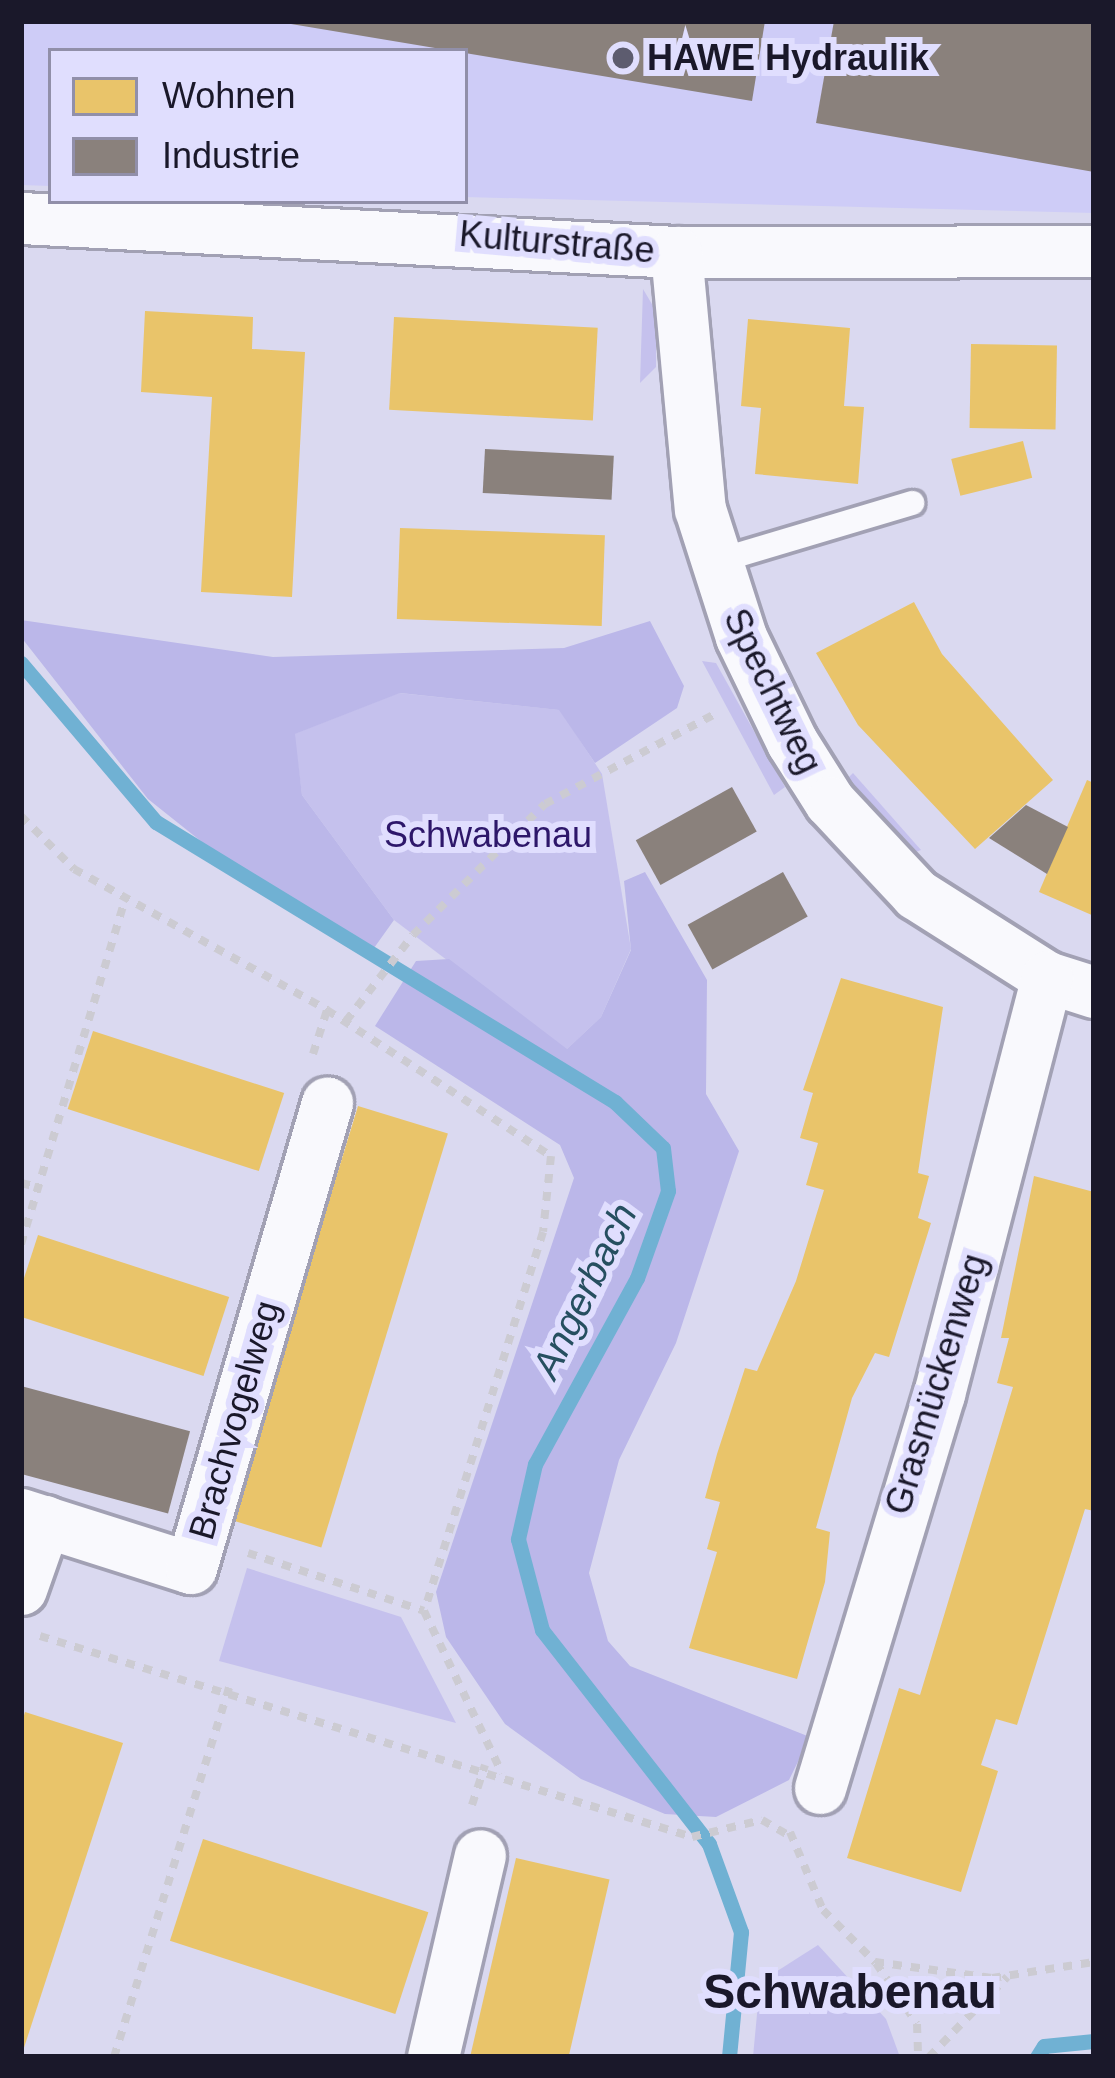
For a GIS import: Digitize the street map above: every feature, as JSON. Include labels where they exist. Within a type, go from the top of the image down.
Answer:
[{"type":"street","name":"Kulturstraße","points":[[21,218],[676,252],[1094,251]]},
{"type":"street","name":"Spechtweg","points":[[676,252],[690,442],[714,562],[830,802],[916,894],[1071,984]]},
{"type":"street","name":"Grasmückenweg","points":[[820,1788],[1071,984]]},
{"type":"street","name":"Brachvogelweg","points":[[33,1518],[190,1568],[327,1102]]},
{"type":"street","points":[[21,1589],[33,1518]]},
{"type":"street","points":[[433,2057],[480,1855]]},
{"type":"lane","points":[[714,562],[912,503]]},
{"type":"path","points":[[346,1022],[404,945],[545,804],[715,715]]},
{"type":"path","points":[[21,817],[125,898],[346,1022],[526,1133],[554,1172],[424,1611],[502,1773]]},
{"type":"path","points":[[21,1244],[125,898]]},
{"type":"path","points":[[21,1183],[37,1187]]},
{"type":"path","points":[[201,1537],[424,1611]]},
{"type":"path","points":[[21,1631],[229,1688],[692,1837],[750,1821],[788,1835],[823,1910],[875,1962],[917,2024],[918,2057]]},
{"type":"path","points":[[114,2057],[229,1688]]},
{"type":"path","points":[[788,1835],[820,1788]]},
{"type":"path","points":[[875,1962],[1009,1976],[1094,1962]]},
{"type":"path","points":[[929,2057],[1009,1976]]},
{"type":"shaded area","points":[[21,21],[1094,21],[1094,213],[468,197],[468,48],[48,48],[48,186],[21,185]]},
{"type":"shaded area","points":[[21,620],[273,657],[564,648],[650,621],[684,686],[677,708],[595,763],[559,710],[400,693],[295,734],[302,795],[394,920],[374,948],[222,858],[148,799],[21,637]]},
{"type":"shaded area","points":[[645,872],[707,980],[706,1094],[739,1151],[676,1343],[619,1460],[589,1573],[608,1641],[630,1666],[810,1737],[789,1780],[716,1817],[665,1814],[581,1779],[505,1724],[446,1637],[436,1592],[574,1178],[560,1145],[375,1026],[416,961],[449,959],[567,1049],[601,1017],[631,950],[624,881]]},
{"type":"green space","points":[[643,289],[656,311],[656,367],[640,383]]},
{"type":"green space","points":[[702,661],[716,663],[785,787],[774,795]]},
{"type":"green space","name":"Schwabenau","points":[[399,693],[560,710],[602,774],[631,949],[601,1017],[566,1050],[394,920],[302,795],[294,734]]},
{"type":"green space","points":[[853,773],[921,850],[908,855],[842,784]]},
{"type":"green space","points":[[247,1568],[401,1617],[456,1723],[219,1661]]},
{"type":"green space","points":[[818,1945],[886,2019],[900,2057],[753,2057],[760,1982]]},
{"type":"building: Wohnen","points":[[145,311],[253,317],[252,349],[305,352],[292,597],[201,592],[212,397],[141,392]]},
{"type":"building: Wohnen","points":[[394,317],[598,328],[593,421],[389,410]]},
{"type":"building: Wohnen","points":[[748,319],[850,328],[844,406],[864,407],[858,484],[755,474],[761,408],[741,406]]},
{"type":"building: Wohnen","points":[[971,344],[1057,346],[1056,429],[970,428]]},
{"type":"building: Wohnen","points":[[1023,441],[1032,478],[960,496],[951,459]]},
{"type":"building: Wohnen","points":[[400,528],[605,535],[602,626],[397,619]]},
{"type":"building: Wohnen","points":[[914,602],[942,654],[1053,780],[975,849],[858,725],[816,653]]},
{"type":"building: Wohnen","points":[[1087,780],[1094,783],[1094,916],[1039,892]]},
{"type":"building: Wohnen","points":[[841,978],[943,1007],[918,1173],[929,1176],[918,1218],[931,1223],[889,1357],[875,1353],[852,1398],[816,1528],[830,1532],[825,1582],[797,1679],[689,1648],[717,1552],[707,1549],[720,1502],[705,1498],[717,1454],[745,1368],[757,1371],[796,1281],[824,1190],[806,1185],[818,1143],[800,1138],[813,1093],[803,1090]]},
{"type":"building: Wohnen","points":[[93,1031],[284,1093],[259,1171],[68,1109]]},
{"type":"building: Wohnen","points":[[358,1106],[448,1133],[321,1548],[231,1520]]},
{"type":"building: Wohnen","points":[[1034,1176],[1094,1192],[1094,1511],[1085,1509],[1017,1725],[996,1719],[981,1765],[998,1771],[961,1892],[847,1858],[899,1688],[920,1695],[1013,1387],[997,1383],[1009,1338],[1001,1338]]},
{"type":"building: Wohnen","points":[[38,1235],[229,1297],[204,1376],[21,1317],[21,1287]]},
{"type":"building: Wohnen","points":[[25,1712],[123,1743],[21,2057],[21,1725]]},
{"type":"building: Wohnen","points":[[203,1839],[428,1912],[395,2014],[170,1941]]},
{"type":"building: Wohnen","points":[[516,1858],[610,1880],[569,2057],[470,2057]]},
{"type":"building: Industrie","name":"HAWE Hydraulik","points":[[273,21],[765,21],[752,101],[468,54],[468,48],[435,48]]},
{"type":"building: Industrie","points":[[834,21],[1094,21],[1094,172],[816,123]]},
{"type":"building: Industrie","points":[[485,449],[614,456],[612,500],[483,493]]},
{"type":"building: Industrie","points":[[732,787],[757,832],[661,885],[636,840]]},
{"type":"building: Industrie","points":[[1026,805],[1068,827],[1047,874],[989,838]]},
{"type":"building: Industrie","points":[[783,872],[808,917],[712,969],[688,925]]},
{"type":"building: Industrie","points":[[21,1386],[190,1431],[168,1513],[21,1474]]},
{"type":"waterway","name":"Angerbach","points":[[21,663],[156,822],[615,1102],[663,1148],[668,1191],[637,1278],[535,1464],[518,1539],[542,1630],[709,1844],[741,1932],[729,2057]]},
{"type":"waterway","name":"Angerbach","points":[[1037,2057],[1044,2046],[1094,2041]]},
{"type":"place","name":"HAWE Hydraulik","points":[[623,58]]},
{"type":"district","name":"Schwabenau","points":[[850,1992]]}]
